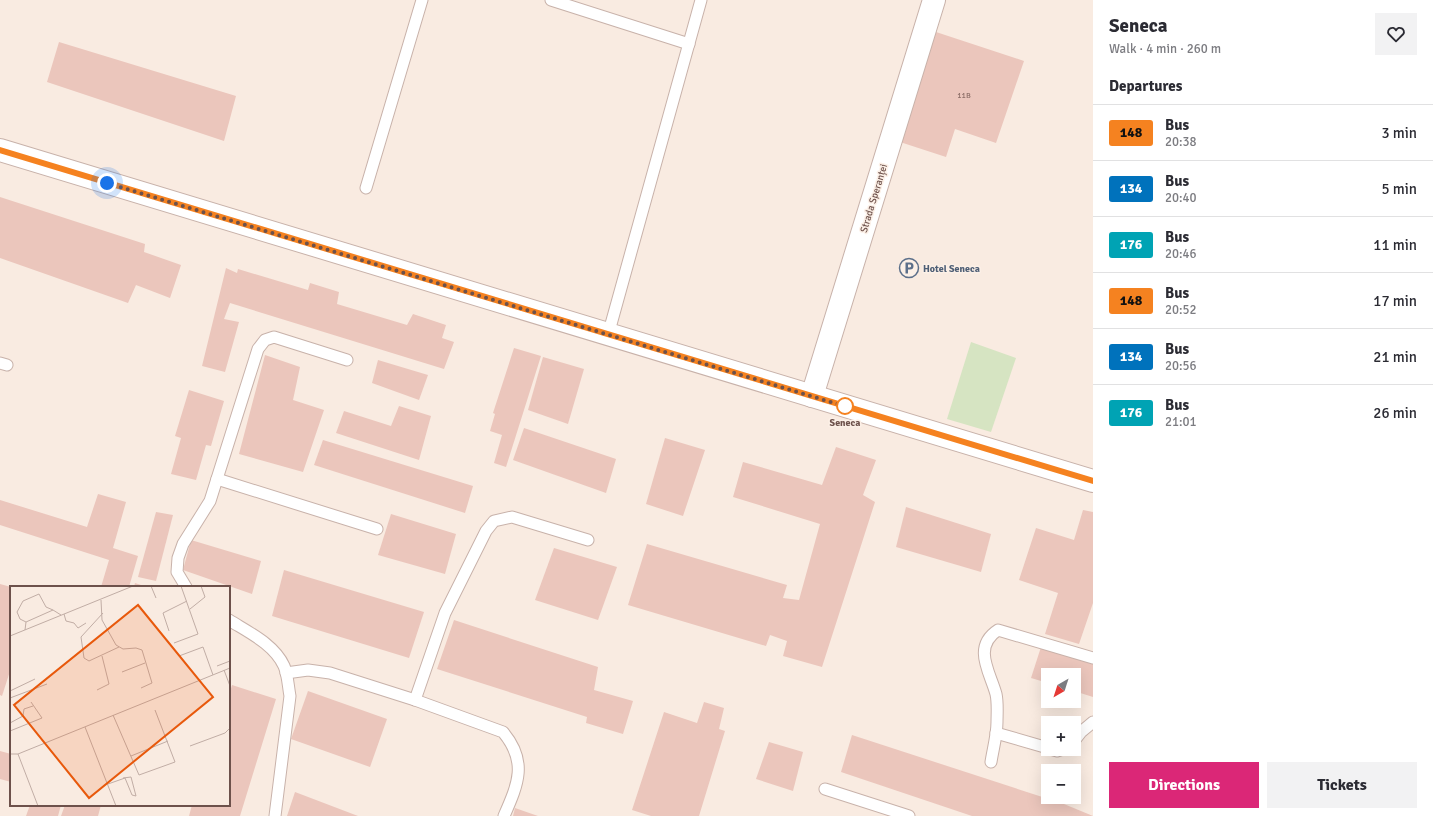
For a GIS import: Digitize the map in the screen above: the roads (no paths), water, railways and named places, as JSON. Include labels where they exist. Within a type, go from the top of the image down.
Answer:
[{"type":"street","name":"Strada Speranței","points":[[812,396],[934,0]]},
{"type":"street","points":[[0,150],[1093,481]]},
{"type":"lane","points":[[366,188],[422,0]]},
{"type":"lane","points":[[551,0],[689,44]]},
{"type":"lane","points":[[608,335],[701,0]]},
{"type":"lane","points":[[185,586],[177,572],[178,558],[183,544],[210,501],[258,349],[265,340],[274,338],[346,360]]},
{"type":"lane","points":[[217,479],[377,529]]},
{"type":"lane","points":[[415,700],[445,613],[486,531],[494,521],[512,517],[588,540]]},
{"type":"lane","points":[[230,621],[271,649],[283,665],[286,673],[290,696],[275,816]]},
{"type":"lane","points":[[991,762],[998,724],[996,694],[988,675],[984,648],[989,636],[998,630],[1093,658]]},
{"type":"lane","points":[[286,673],[308,670],[330,673],[415,700],[503,732],[512,743],[520,769],[513,795],[504,816]]},
{"type":"lane","points":[[1081,732],[1093,722]]},
{"type":"lane","points":[[996,733],[1041,747]]},
{"type":"lane","points":[[825,790],[909,816]]},
{"type":"place","name":"Hotel Seneca","points":[[909,268]]},
{"type":"place","name":"Seneca","points":[[845,406]]}]
